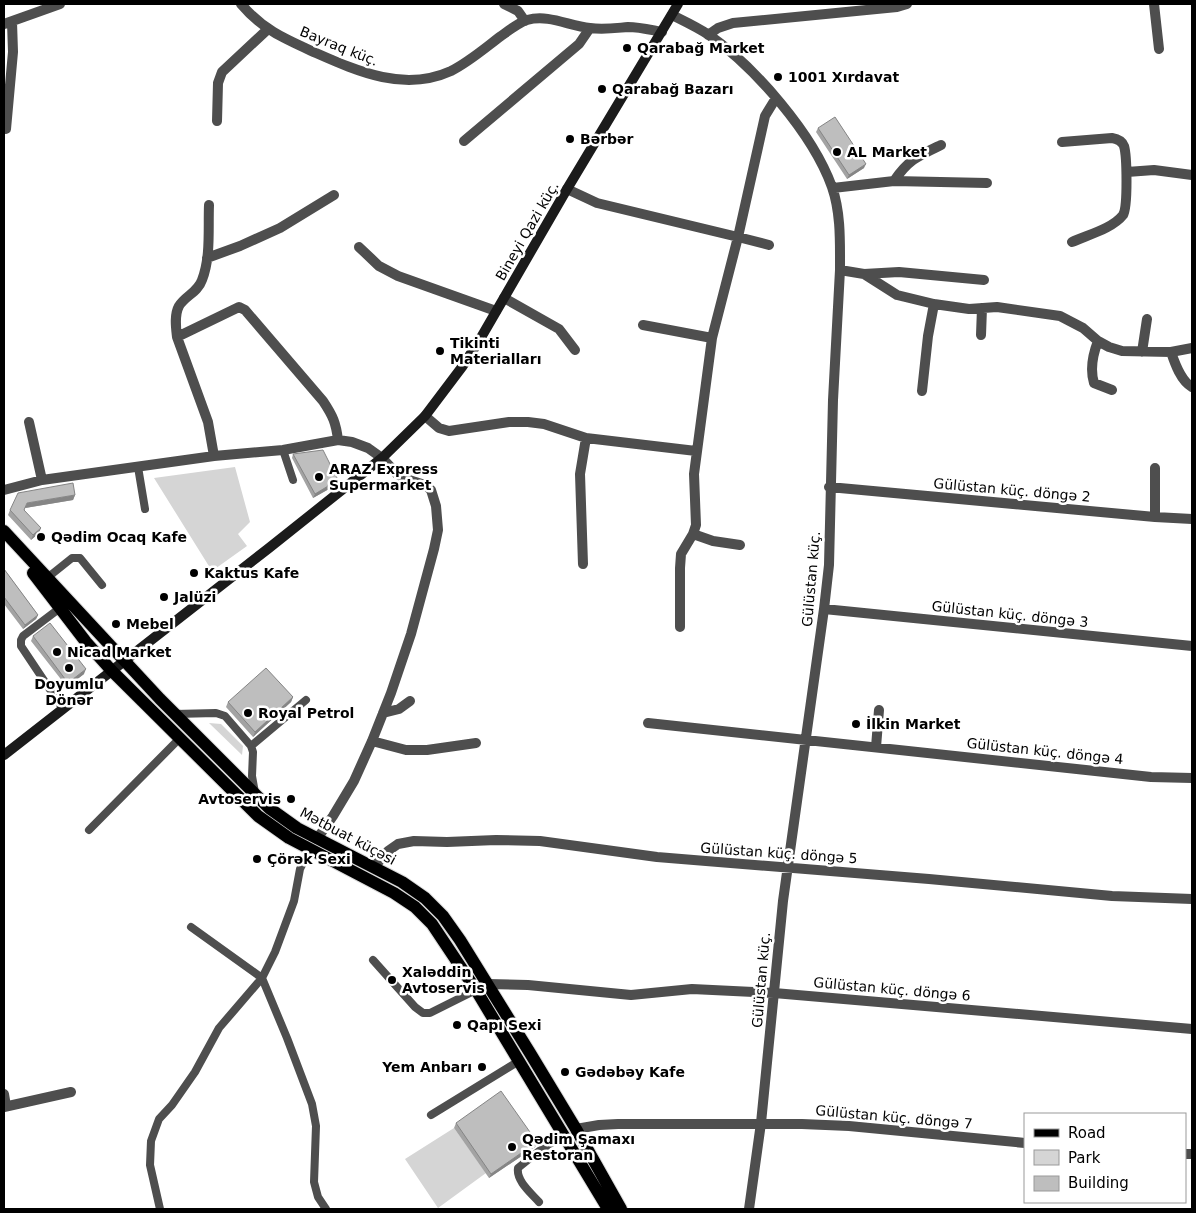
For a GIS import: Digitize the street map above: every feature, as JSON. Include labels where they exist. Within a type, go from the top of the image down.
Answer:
[{"type":"main road","name":"Bineyi Qazi küç.","points":[[4,755],[382,458],[425,416],[462,367],[496,312],[678,4]]},
{"type":"main road","name":"Mətbuat küçəsi","points":[[4,531],[124,661],[256,795],[314,844],[415,907],[432,924],[476,990],[608,1209]]},
{"type":"main road","name":"Mətbuat küçəsi","points":[[4,537],[112,671],[258,816],[289,838],[314,844],[374,867],[402,882],[425,898],[443,916],[488,984],[530,1053],[621,1209]]},
{"type":"main road","points":[[476,990],[488,984]]},
{"type":"main road","points":[[519,1061],[530,1053]]},
{"type":"main road","points":[[564,1135],[576,1129]]},
{"type":"street","points":[[6,129],[13,52],[8,23],[60,4]]},
{"type":"street","name":"Bayraq küç.","points":[[241,4],[251,16],[277,36],[351,68],[376,77],[394,79],[420,79],[451,71],[470,60],[525,21],[549,19],[590,28],[637,27],[662,32]]},
{"type":"street","points":[[504,4],[518,11],[525,21]]},
{"type":"street","points":[[708,35],[718,28],[734,23],[897,7],[907,4]]},
{"type":"street","points":[[1154,4],[1159,49]]},
{"type":"street","name":"Gülüstan küç.","points":[[672,15],[708,35],[748,68],[776,98],[813,149],[833,188],[838,214],[840,270],[829,487],[828,565],[824,609],[788,868],[761,1123],[749,1209]]},
{"type":"street","points":[[464,141],[579,44],[590,28]]},
{"type":"street","points":[[217,121],[218,83],[222,72],[268,30]]},
{"type":"street","points":[[680,627],[681,554],[696,525],[694,474],[712,338],[738,236],[765,116],[776,98]]},
{"type":"street","points":[[1062,142],[1112,138],[1120,140],[1124,146],[1127,172],[1126,206],[1123,214],[1111,225],[1072,242]]},
{"type":"street","points":[[894,182],[904,167],[914,159],[940,145]]},
{"type":"street","points":[[1127,172],[1154,170],[1192,176]]},
{"type":"street","points":[[833,188],[894,182],[987,183]]},
{"type":"street","points":[[568,189],[597,203],[738,236],[769,246]]},
{"type":"street","points":[[207,258],[280,228],[334,195]]},
{"type":"street","points":[[209,205],[207,258],[203,279],[200,286],[179,306],[176,323],[177,337],[208,422],[214,456]]},
{"type":"street","points":[[359,247],[379,266],[398,276],[496,312]]},
{"type":"street","points":[[840,270],[864,274],[899,272],[984,280]]},
{"type":"street","points":[[864,274],[897,295],[934,304],[954,308],[997,306],[1060,316],[1083,328],[1098,341],[1122,351],[1171,352],[1192,348]]},
{"type":"street","points":[[504,298],[559,329],[575,350]]},
{"type":"street","points":[[922,391],[928,336],[934,304]]},
{"type":"street","points":[[177,337],[239,307],[245,310],[323,401],[333,415],[338,440]]},
{"type":"street","points":[[981,334],[982,308]]},
{"type":"street","points":[[1142,352],[1147,319]]},
{"type":"street","points":[[642,325],[712,338]]},
{"type":"street","points":[[1098,341],[1094,351],[1092,375],[1094,383],[1112,390]]},
{"type":"street","points":[[1171,352],[1174,363],[1186,384],[1192,388]]},
{"type":"street","points":[[425,416],[439,428],[449,431],[509,422],[528,422],[544,424],[586,438],[696,451]]},
{"type":"street","points":[[29,422],[42,480]]},
{"type":"street","points":[[583,564],[580,474],[586,438]]},
{"type":"street","points":[[4,490],[42,480],[214,456],[283,450],[338,440],[352,442],[368,448],[382,458],[397,474],[425,485],[431,490],[439,521],[434,549],[411,634],[383,713],[354,781],[314,844]]},
{"type":"street","points":[[1155,468],[1155,517]]},
{"type":"street","name":"Gülüstan küç. döngə 2","points":[[829,487],[1155,517],[1192,518]]},
{"type":"street","points":[[693,534],[713,541],[740,545]]},
{"type":"street","name":"Gülüstan küç. döngə 3","points":[[824,609],[1192,646]]},
{"type":"street","points":[[383,713],[399,709],[410,701]]},
{"type":"street","points":[[876,746],[879,710]]},
{"type":"street","name":"Gülüstan küç. döngə 4","points":[[648,724],[876,746],[1151,776],[1192,778]]},
{"type":"street","points":[[372,741],[406,750],[427,750],[476,743]]},
{"type":"street","name":"Gülüstan küç. döngə 5","points":[[374,867],[388,851],[398,844],[414,841],[540,841],[657,857],[1112,896],[1192,899]]},
{"type":"street","name":"Gülüstan küç. döngə 6","points":[[488,984],[528,985],[631,995],[692,990],[774,993],[1192,1029]]},
{"type":"street","points":[[4,1094],[5,1106],[70,1092]]},
{"type":"street","name":"Gülüstan küç. döngə 7","points":[[576,1129],[599,1125],[761,1123],[849,1126],[1024,1142]]},
{"type":"lane","points":[[283,450],[293,480]]},
{"type":"lane","points":[[138,467],[145,509]]},
{"type":"lane","points":[[47,578],[72,558],[80,558],[102,585]]},
{"type":"lane","points":[[60,608],[24,636],[21,640],[21,646],[63,709]]},
{"type":"lane","points":[[251,746],[306,700]]},
{"type":"lane","points":[[175,714],[216,713],[225,716],[251,746],[253,752],[252,776],[256,795]]},
{"type":"lane","points":[[90,830],[179,739]]},
{"type":"lane","points":[[160,1209],[150,1165],[151,1141],[159,1119],[172,1105],[195,1072],[219,1028],[262,978],[275,952],[294,901],[300,869],[314,844]]},
{"type":"lane","points":[[191,927],[262,978],[288,1038],[312,1104],[316,1126],[314,1182],[318,1197],[326,1209]]},
{"type":"lane","points":[[373,960],[423,1014],[430,1013],[476,990]]},
{"type":"lane","points":[[431,1116],[519,1061]]},
{"type":"lane","points":[[539,1202],[519,1179],[517,1174],[518,1168],[539,1151],[564,1135]]},
{"type":"green space","points":[[235,467],[250,522],[238,534],[247,546],[212,571],[154,478]]},
{"type":"green space","points":[[209,723],[221,724],[243,746],[242,755]]},
{"type":"green space","points":[[454,1128],[486,1173],[438,1208],[405,1159]]},
{"type":"building","points":[[835,117],[866,164],[849,175],[818,128]]},
{"type":"building","points":[[323,450],[338,480],[315,494],[293,454]]},
{"type":"building","points":[[73,483],[75,495],[27,503],[24,510],[41,528],[33,535],[10,510],[18,493]]},
{"type":"building","points":[[4,569],[38,615],[25,625],[4,597]]},
{"type":"building","points":[[50,623],[86,669],[68,683],[33,636]]},
{"type":"building","points":[[266,668],[293,697],[255,732],[228,702]]},
{"type":"building","points":[[501,1091],[537,1142],[491,1174],[456,1123]]},
{"type":"place","name":"Qarabağ Market","points":[[627,48]]},
{"type":"place","name":"1001 Xırdavat","points":[[778,77]]},
{"type":"place","name":"Qarabağ Bazarı","points":[[602,89]]},
{"type":"place","name":"Bərbər","points":[[570,139]]},
{"type":"place","name":"AL Market","points":[[837,152]]},
{"type":"place","name":"Tikinti Materialları","points":[[440,351]]},
{"type":"place","name":"ARAZ Express Supermarket","points":[[319,477]]},
{"type":"place","name":"Qədim Ocaq Kafe","points":[[41,537]]},
{"type":"place","name":"Kaktus Kafe","points":[[194,573]]},
{"type":"place","name":"Jalüzi","points":[[164,597]]},
{"type":"place","name":"Mebel","points":[[116,624]]},
{"type":"place","name":"Nicad Market","points":[[57,652]]},
{"type":"place","name":"Doyumlu Dönər","points":[[69,668]]},
{"type":"place","name":"Royal Petrol","points":[[248,713]]},
{"type":"place","name":"İlkin Market","points":[[856,724]]},
{"type":"place","name":"Avtoservis","points":[[291,799]]},
{"type":"place","name":"Çörək Sexi","points":[[257,859]]},
{"type":"place","name":"Xaləddin Avtoservis","points":[[392,980]]},
{"type":"place","name":"Qapı Sexi","points":[[457,1025]]},
{"type":"place","name":"Yem Anbarı","points":[[482,1067]]},
{"type":"place","name":"Gədəbəy Kafe","points":[[565,1072]]},
{"type":"place","name":"Qədim Şamaxı Restoran","points":[[512,1147]]}]
